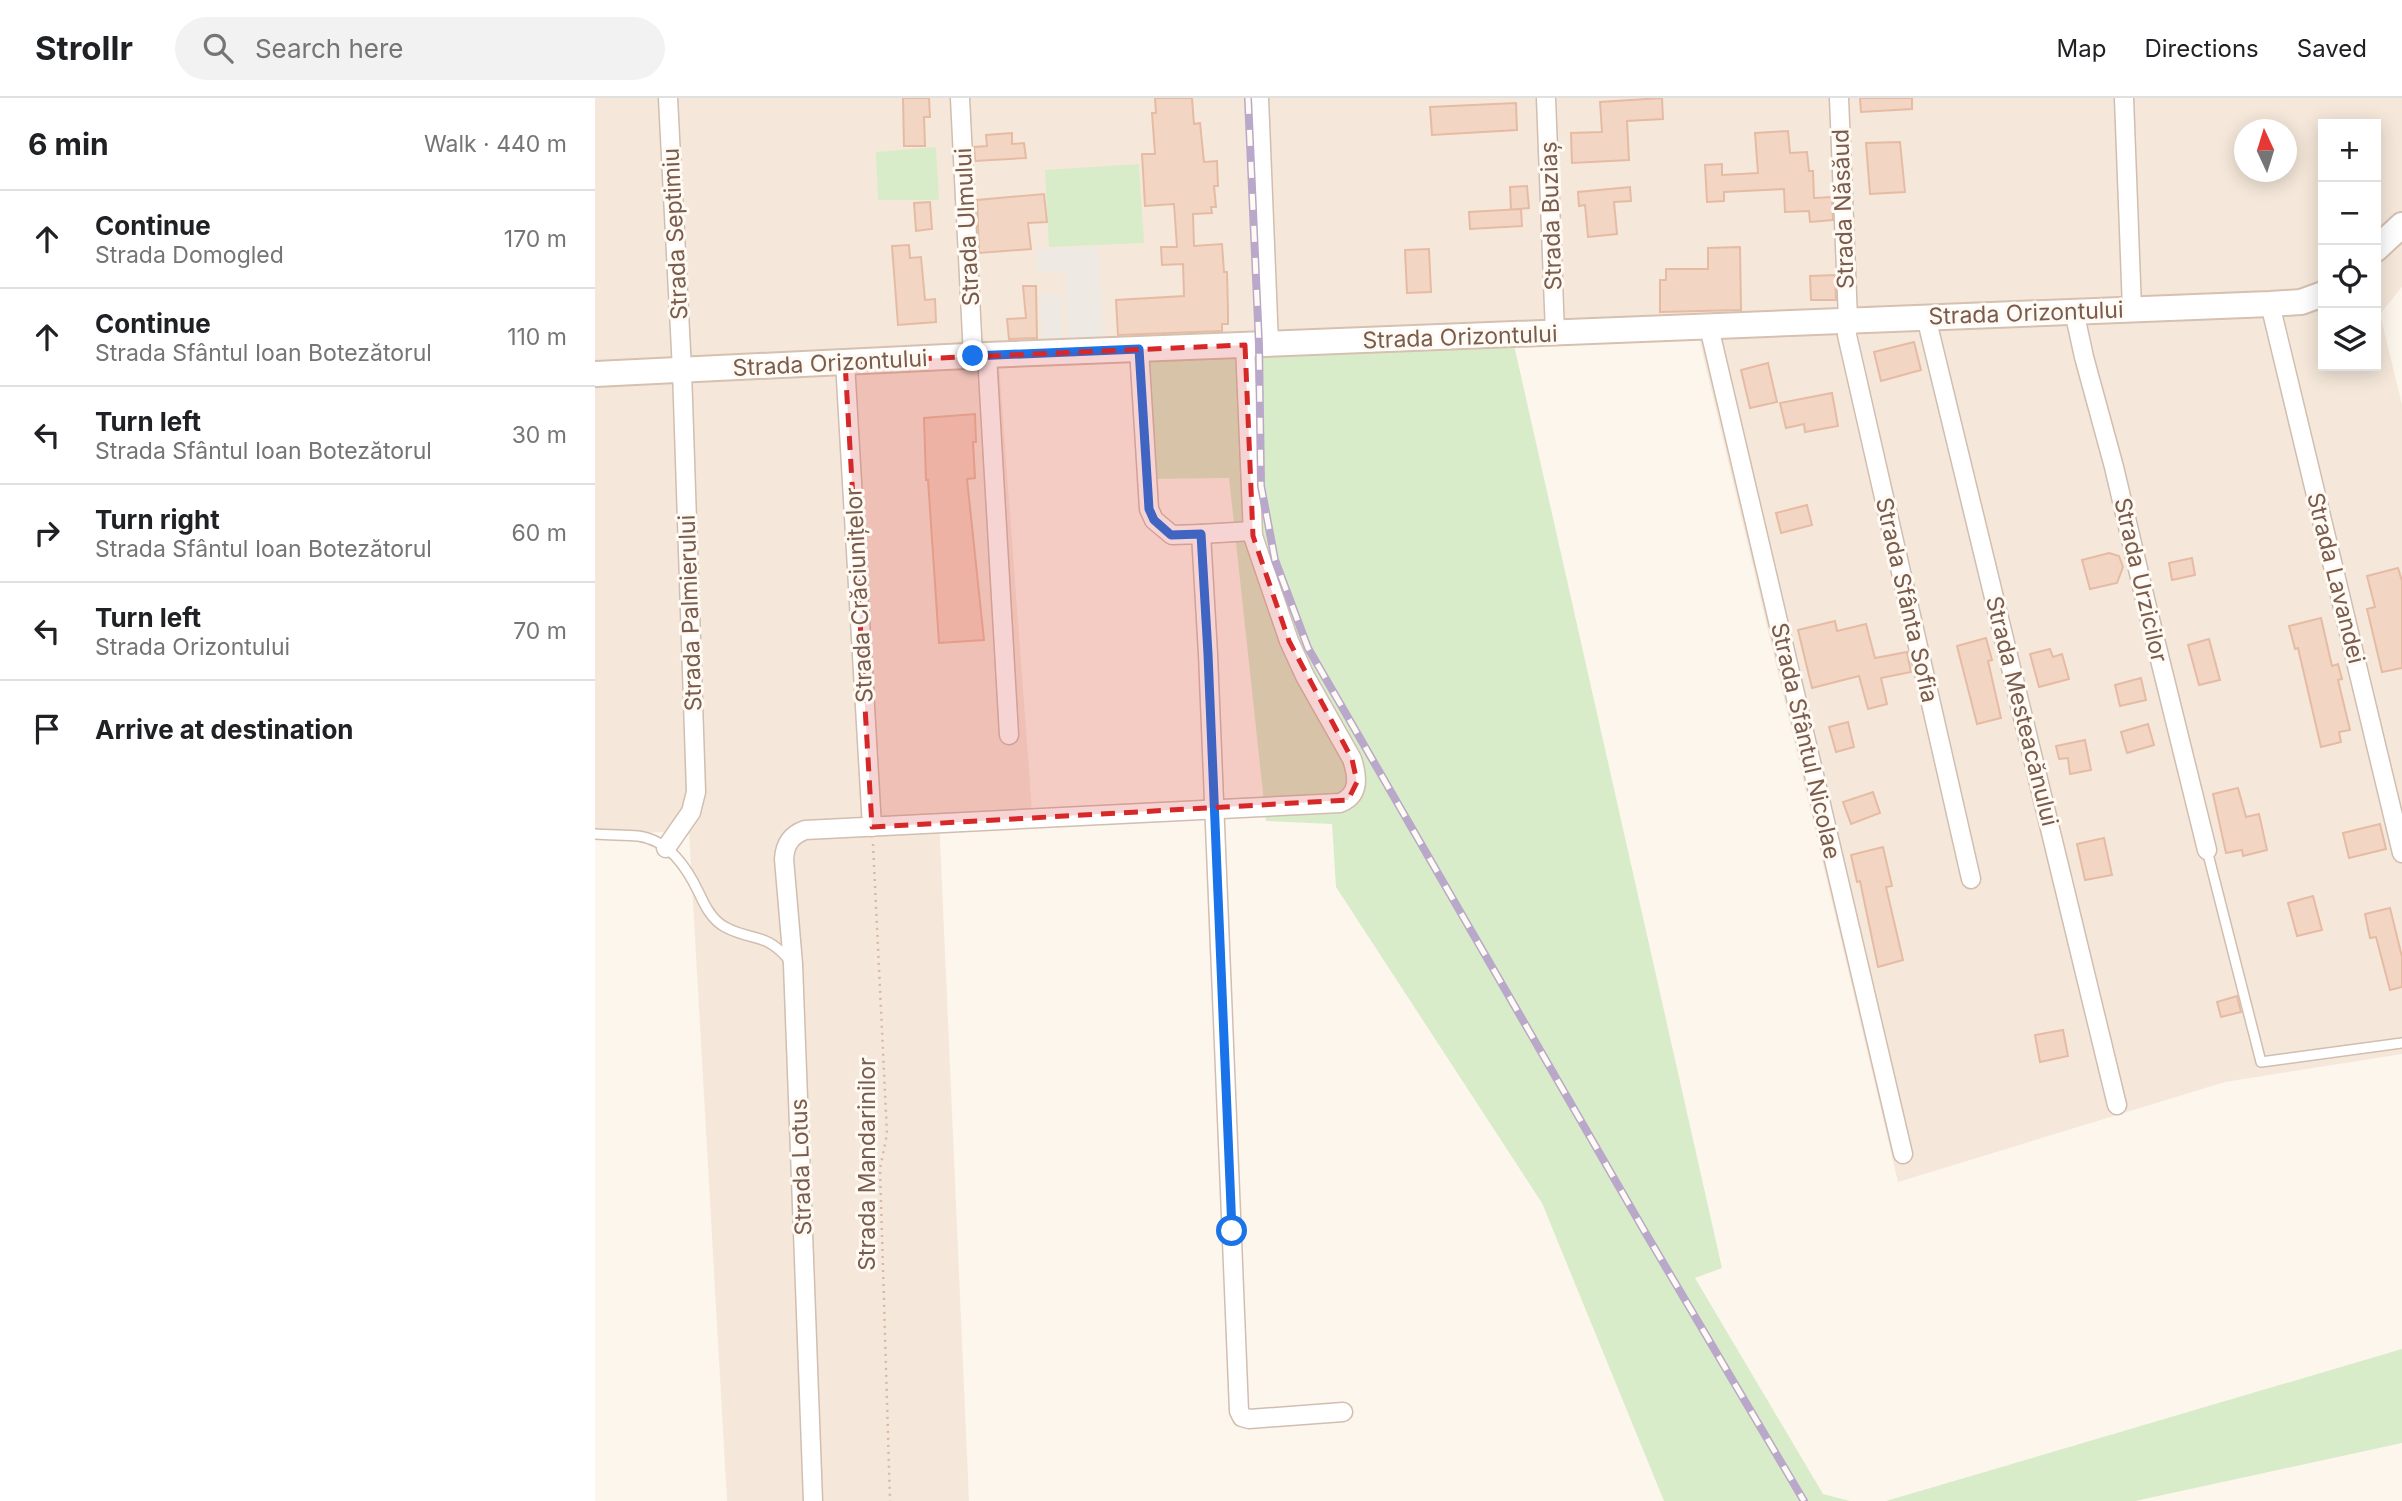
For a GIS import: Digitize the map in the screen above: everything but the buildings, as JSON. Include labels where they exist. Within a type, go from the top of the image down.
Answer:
[{"type":"street","name":"Strada Septimiu","points":[[668,98],[682,370]]},
{"type":"street","name":"Strada Ulmului","points":[[960,98],[1009,735]]},
{"type":"street","points":[[872,827],[1340,803],[1348,800],[1355,791],[1357,782],[1352,759],[1305,676],[1289,641],[1252,531],[1259,98]]},
{"type":"street","name":"Strada Buziaș","points":[[1546,98],[1555,334]]},
{"type":"street","name":"Strada Năsăud","points":[[1839,98],[1848,319]]},
{"type":"street","points":[[2124,98],[2132,309]]},
{"type":"street","points":[[2380,245],[2402,225]]},
{"type":"street","name":"Strada Orizontului","points":[[595,374],[980,355],[2270,304],[2301,302],[2318,297]]},
{"type":"street","name":"Strada Lavandei","points":[[2270,304],[2402,853]]},
{"type":"street","name":"Strada Urzicilor","points":[[2074,311],[2207,850]]},
{"type":"street","name":"Strada Mesteacănului","points":[[1926,317],[2117,1105]]},
{"type":"street","name":"Strada Sfânta Sofia","points":[[1848,319],[1847,335],[1971,880]]},
{"type":"street","name":"Strada Sfântul Nicolae","points":[[1709,327],[1903,1154]]},
{"type":"street","points":[[1139,349],[1149,509],[1154,520],[1171,535],[1252,531]]},
{"type":"street","name":"Strada Crăciunițelor","points":[[845,362],[872,827]]},
{"type":"street","name":"Strada Palmierului","points":[[666,848],[691,812],[696,792],[682,370]]},
{"type":"street","points":[[1201,534],[1239,1411],[1242,1417],[1249,1419],[1343,1412]]},
{"type":"street","name":"Strada Lotus","points":[[813,1501],[793,964],[784,850],[793,837],[805,830],[872,827]]},
{"type":"lane","points":[[595,834],[642,836],[666,848],[684,865],[706,909],[724,927],[759,937],[779,947],[793,964]]},
{"type":"lane","points":[[2207,850],[2261,1062],[2402,1043]]},
{"type":"path","name":"Strada Mandarinilor","points":[[872,827],[887,1134],[880,1169],[890,1501]]},
{"type":"highlighted area","points":[[1245,345],[1253,536],[1289,641],[1352,759],[1357,782],[1348,800],[872,827],[845,362]]},
{"type":"shaded area","points":[[595,98],[2402,98],[2402,287],[2381,313],[2381,119],[2318,119],[2318,371],[2381,371],[2381,318],[2402,405],[2402,1054],[2225,1082],[1898,1182],[1699,338],[999,364],[1032,810],[939,816],[969,1501],[727,1501],[689,831],[595,835]]},
{"type":"shaded area","points":[[1098,246],[1104,347],[1069,349],[1065,271],[1037,272],[1037,249]]},
{"type":"shaded area","points":[[1060,294],[1064,349],[1043,349],[1039,295]]},
{"type":"green space","points":[[936,147],[939,200],[878,200],[876,152]]},
{"type":"green space","points":[[1139,164],[1144,243],[1049,247],[1045,170]]},
{"type":"green space","points":[[1514,345],[1722,1268],[1695,1278],[1823,1494],[1850,1501],[1664,1501],[1542,1203],[1336,887],[1332,824],[1266,821],[1229,478],[1146,479],[1142,359]]},
{"type":"green space","points":[[2402,1349],[2402,1443],[2135,1501],[1886,1501]]},
{"type":"railway","points":[[1248,98],[1259,345],[1261,486],[1275,560],[1308,648],[1645,1232],[1804,1501]]},
{"type":"route","points":[[973,356],[1139,349],[1149,509],[1154,520],[1171,535],[1201,534],[1232,1231]]}]
